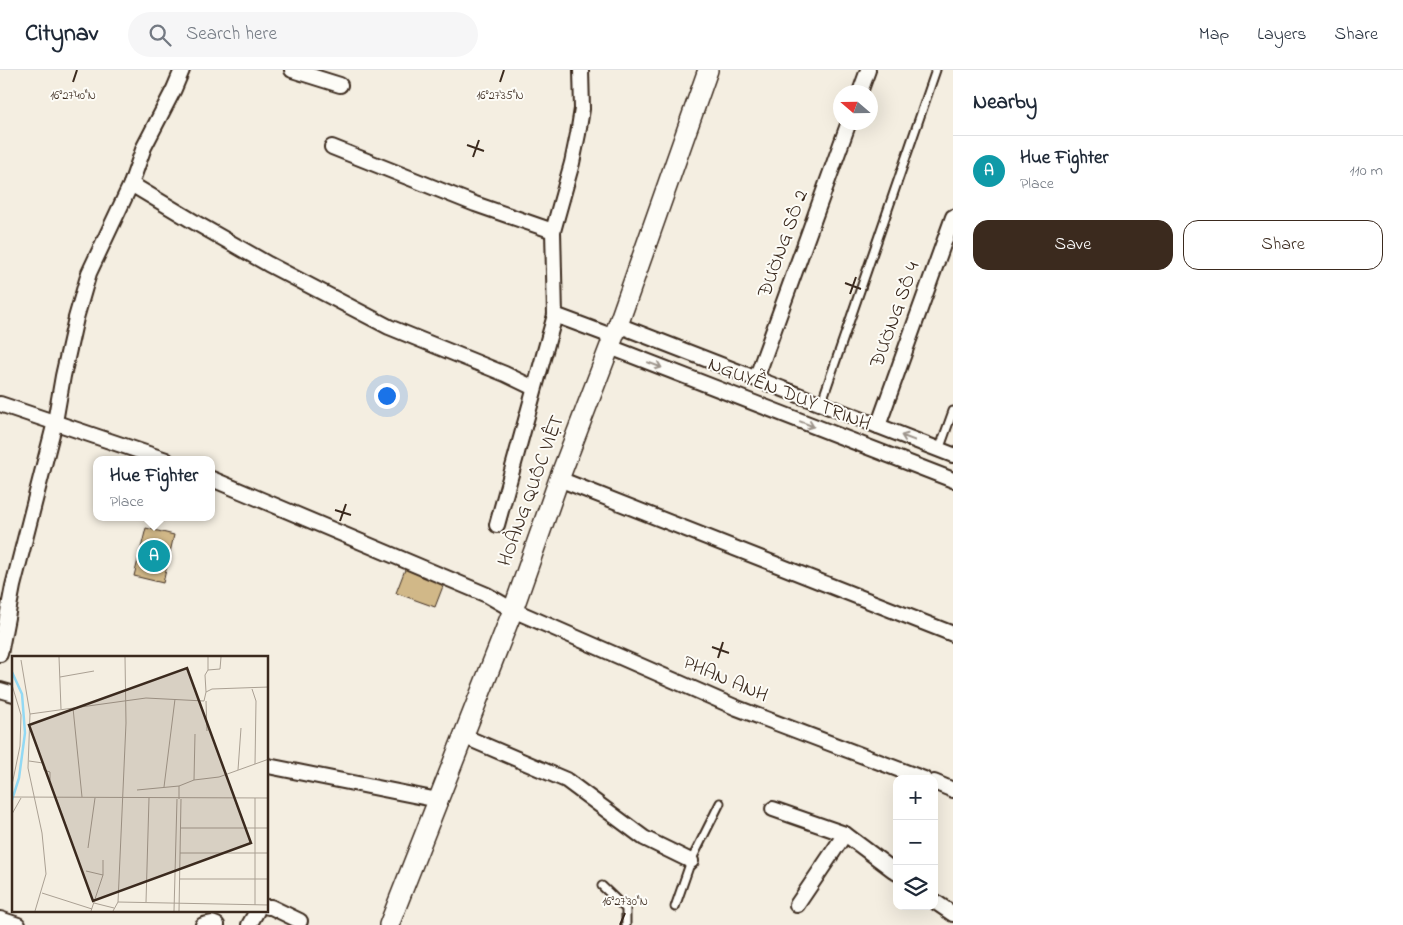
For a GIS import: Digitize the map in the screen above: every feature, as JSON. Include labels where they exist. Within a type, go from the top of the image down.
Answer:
[{"type":"street","points":[[0,654],[13,586],[55,422],[76,318],[89,273],[131,184],[144,147],[182,70]]},
{"type":"street","points":[[292,70],[340,85]]},
{"type":"street","points":[[497,525],[555,315],[552,231],[572,163],[578,134],[582,108],[582,70]]},
{"type":"street","name":"HOÀNG QUỐC VIỆT","points":[[389,925],[513,610],[559,480],[614,336],[708,70]]},
{"type":"street","points":[[863,85],[868,70]]},
{"type":"street","name":"ĐƯỜNG SỐ 2","points":[[756,379],[846,130]]},
{"type":"street","points":[[332,147],[475,204],[552,231]]},
{"type":"street","points":[[131,184],[268,264],[390,327],[505,374],[534,388]]},
{"type":"street","name":"ĐƯỜNG SỐ 4","points":[[878,426],[953,217]]},
{"type":"street","points":[[555,315],[614,336]]},
{"type":"street","name":"NGUYỄN DUY TRINH","points":[[614,336],[756,379],[953,455]]},
{"type":"street","name":"NGUYỄN DUY TRINH","points":[[614,336],[953,480]]},
{"type":"street","points":[[0,404],[154,456]]},
{"type":"street","name":"PHAN ANH","points":[[215,480],[487,595],[513,610],[737,708],[913,775]]},
{"type":"street","points":[[559,480],[953,634]]},
{"type":"street","points":[[463,736],[566,780],[644,838],[691,861]]},
{"type":"street","points":[[269,766],[438,800]]},
{"type":"street","points":[[938,784],[953,790]]},
{"type":"street","points":[[773,809],[845,834],[893,870]]},
{"type":"street","points":[[797,906],[845,834]]},
{"type":"street","points":[[938,903],[953,914]]},
{"type":"street","points":[[269,907],[300,921]]},
{"type":"street","points":[[249,925],[256,912]]},
{"type":"street","points":[[0,919],[18,925]]},
{"type":"street","points":[[203,925],[212,923],[218,925]]},
{"type":"lane","points":[[821,404],[936,70]]},
{"type":"lane","points":[[939,450],[953,411]]},
{"type":"lane","points":[[675,907],[691,861],[720,803]]},
{"type":"lane","points":[[602,886],[626,909],[626,925]]},
{"type":"building","points":[[146,528],[174,535],[163,583],[134,576]]},
{"type":"building","points":[[406,567],[445,581],[435,607],[396,593]]},
{"type":"place","name":"Hue Fighter","points":[[154,556]]}]
